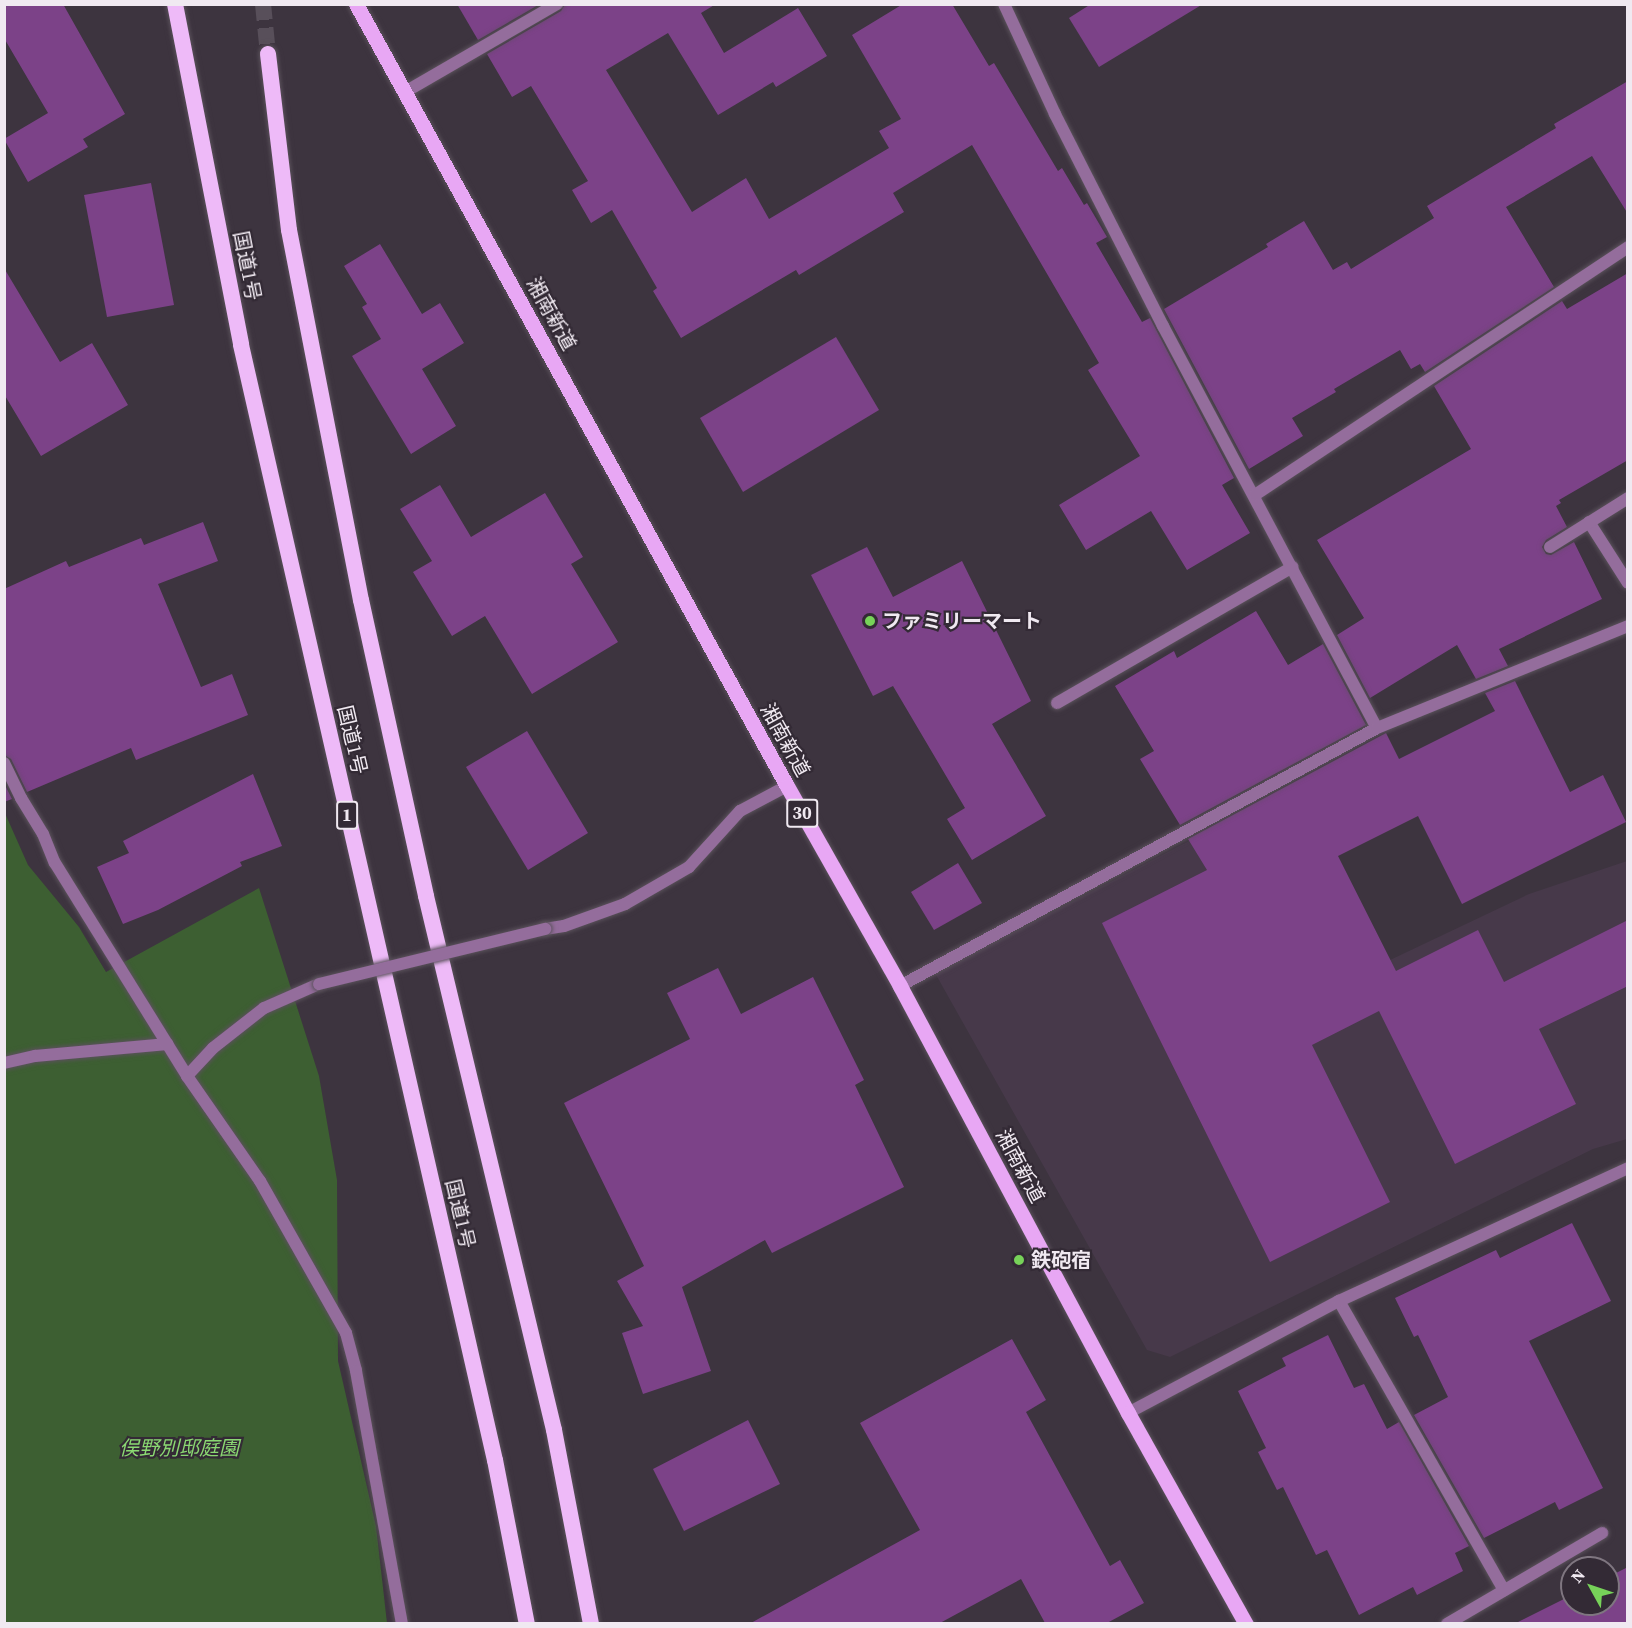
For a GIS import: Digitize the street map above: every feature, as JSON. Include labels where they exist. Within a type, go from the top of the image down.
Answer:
[{"type":"highway","name":"国道1号","points":[[175,4],[242,345],[495,1460],[527,1623]]},
{"type":"highway","name":"国道1号","points":[[268,54],[289,230],[361,600],[426,896],[554,1430],[591,1623]]},
{"type":"main road","name":"湘南新道","points":[[356,4],[787,786],[900,986],[1128,1413],[1246,1623]]},
{"type":"street","points":[[405,92],[557,4]]},
{"type":"street","points":[[1004,4],[1055,114],[1158,316],[1255,495],[1377,729]]},
{"type":"street","points":[[1255,495],[1628,247]]},
{"type":"street","points":[[1550,548],[1628,498]]},
{"type":"street","points":[[1589,522],[1628,583]]},
{"type":"street","points":[[1057,704],[1293,567]]},
{"type":"street","points":[[900,986],[1377,729],[1628,626]]},
{"type":"street","points":[[4,763],[43,834],[55,863],[187,1076],[260,1181],[346,1333],[356,1371],[402,1623]]},
{"type":"street","points":[[187,1076],[213,1048],[264,1008],[319,984],[564,926],[625,904],[689,867],[740,811],[787,786]]},
{"type":"street","points":[[4,1063],[35,1056],[167,1044]]},
{"type":"street","points":[[1128,1413],[1339,1301],[1628,1168]]},
{"type":"street","points":[[1339,1301],[1504,1590]]},
{"type":"street","points":[[1447,1623],[1602,1533]]},
{"type":"shaded area","points":[[1241,814],[1331,988],[1529,894],[1627,861],[1627,1139],[1593,1149],[1170,1357],[1147,1350],[935,973]]},
{"type":"green space","name":"俣野別邸庭園","points":[[4,811],[28,865],[79,927],[106,972],[259,888],[319,1076],[337,1180],[338,1361],[376,1526],[387,1623],[5,1623]]},
{"type":"building","points":[[4,4],[63,4],[125,114],[83,139],[88,147],[28,182],[4,139],[48,113],[4,38]]},
{"type":"building","points":[[457,4],[540,4],[478,40]]},
{"type":"building","points":[[565,4],[716,4],[701,13],[724,53],[798,8],[827,56],[776,87],[773,82],[718,115],[668,33],[606,70],[692,212],[746,178],[769,219],[889,148],[879,131],[901,119],[852,35],[903,4],[952,4],[989,66],[994,63],[1058,171],[1062,168],[1084,205],[1087,203],[1107,237],[1096,243],[1142,322],[1150,318],[1234,478],[1222,485],[1250,533],[1187,570],[1151,511],[1086,550],[1059,505],[1140,456],[1088,370],[1099,363],[972,145],[893,193],[904,212],[799,275],[796,270],[681,338],[653,291],[657,288],[612,210],[591,223],[572,190],[588,181],[531,86],[512,97],[487,54],[561,11]]},
{"type":"building","points":[[1091,4],[1203,4],[1099,67],[1069,18]]},
{"type":"building","points":[[1628,81],[1628,214],[1592,156],[1506,207],[1554,287],[1425,372],[1420,364],[1411,369],[1400,350],[1334,389],[1336,392],[1292,418],[1303,436],[1249,469],[1164,309],[1268,247],[1266,244],[1304,221],[1333,270],[1347,262],[1351,269],[1434,218],[1427,206],[1556,128],[1554,124]]},
{"type":"building","points":[[151,183],[174,305],[107,317],[84,195]]},
{"type":"building","points":[[380,244],[422,314],[440,303],[464,343],[422,369],[456,426],[411,454],[352,356],[381,339],[362,307],[367,304],[344,266]]},
{"type":"building","points":[[4,268],[60,362],[92,343],[128,405],[41,456],[4,394]]},
{"type":"building","points":[[1628,273],[1628,460],[1559,500],[1561,503],[1556,506],[1567,527],[1546,540],[1542,547],[1546,554],[1551,555],[1574,542],[1602,599],[1499,649],[1508,666],[1476,679],[1457,645],[1370,698],[1337,635],[1364,618],[1317,540],[1471,449],[1434,386],[1562,301],[1567,309]]},
{"type":"building","points":[[836,337],[879,410],[743,492],[700,418]]},
{"type":"building","points":[[440,485],[471,537],[545,493],[583,557],[571,564],[618,642],[532,694],[485,616],[452,636],[413,572],[432,561],[400,509]]},
{"type":"building","points":[[203,522],[218,561],[158,584],[201,687],[232,674],[248,715],[136,760],[131,748],[27,792],[11,759],[4,755],[4,589],[66,561],[69,567],[141,538],[144,545]]},
{"type":"building","points":[[867,547],[893,597],[962,561],[1031,701],[992,724],[1046,816],[972,860],[947,819],[965,808],[893,686],[873,696],[811,575]]},
{"type":"building","points":[[1256,611],[1288,665],[1323,644],[1366,725],[1180,825],[1140,759],[1154,751],[1115,686],[1174,651],[1177,658]]},
{"type":"building","points":[[1515,681],[1570,792],[1603,775],[1626,822],[1462,904],[1418,816],[1338,856],[1396,971],[1478,930],[1504,982],[1628,920],[1628,986],[1539,1029],[1576,1104],[1455,1164],[1379,1011],[1312,1045],[1390,1202],[1270,1262],[1102,923],[1207,870],[1188,839],[1386,733],[1399,759],[1495,711],[1485,693]]},
{"type":"building","points":[[527,731],[588,833],[528,870],[466,767]]},
{"type":"building","points":[[253,774],[282,846],[240,862],[242,866],[158,910],[123,924],[97,867],[129,853],[123,841]]},
{"type":"building","points":[[4,783],[12,799],[4,802]]},
{"type":"building","points":[[958,863],[982,903],[934,930],[911,892]]},
{"type":"building","points":[[718,968],[741,1014],[813,977],[864,1080],[855,1085],[904,1187],[772,1253],[765,1240],[682,1287],[711,1371],[643,1394],[622,1333],[643,1326],[617,1281],[644,1266],[564,1103],[690,1039],[667,993]]},
{"type":"building","points":[[1572,1223],[1611,1301],[1529,1341],[1603,1488],[1559,1510],[1555,1502],[1484,1538],[1414,1415],[1448,1397],[1418,1335],[1414,1337],[1395,1298],[1496,1250],[1500,1258]]},
{"type":"building","points":[[1328,1335],[1354,1388],[1364,1384],[1387,1429],[1399,1422],[1469,1546],[1455,1553],[1463,1571],[1417,1595],[1413,1587],[1359,1615],[1327,1550],[1316,1555],[1283,1487],[1277,1490],[1258,1452],[1266,1448],[1238,1391],[1286,1366],[1282,1358]]},
{"type":"building","points":[[1012,1339],[1046,1400],[1026,1412],[1110,1566],[1120,1560],[1144,1603],[1107,1623],[1045,1623],[1021,1579],[940,1623],[751,1623],[920,1530],[860,1423]]},
{"type":"building","points":[[748,1420],[780,1484],[684,1531],[653,1469]]},
{"type":"building","points":[[1628,1567],[1628,1623],[1516,1623],[1560,1601],[1560,1616],[1620,1616],[1620,1571]]},
{"type":"tunnel","points":[[263,4],[268,54]]},
{"type":"place","name":"ファミリーマート","points":[[870,621]]},
{"type":"place","name":"鉄砲宿","points":[[1019,1260]]}]
